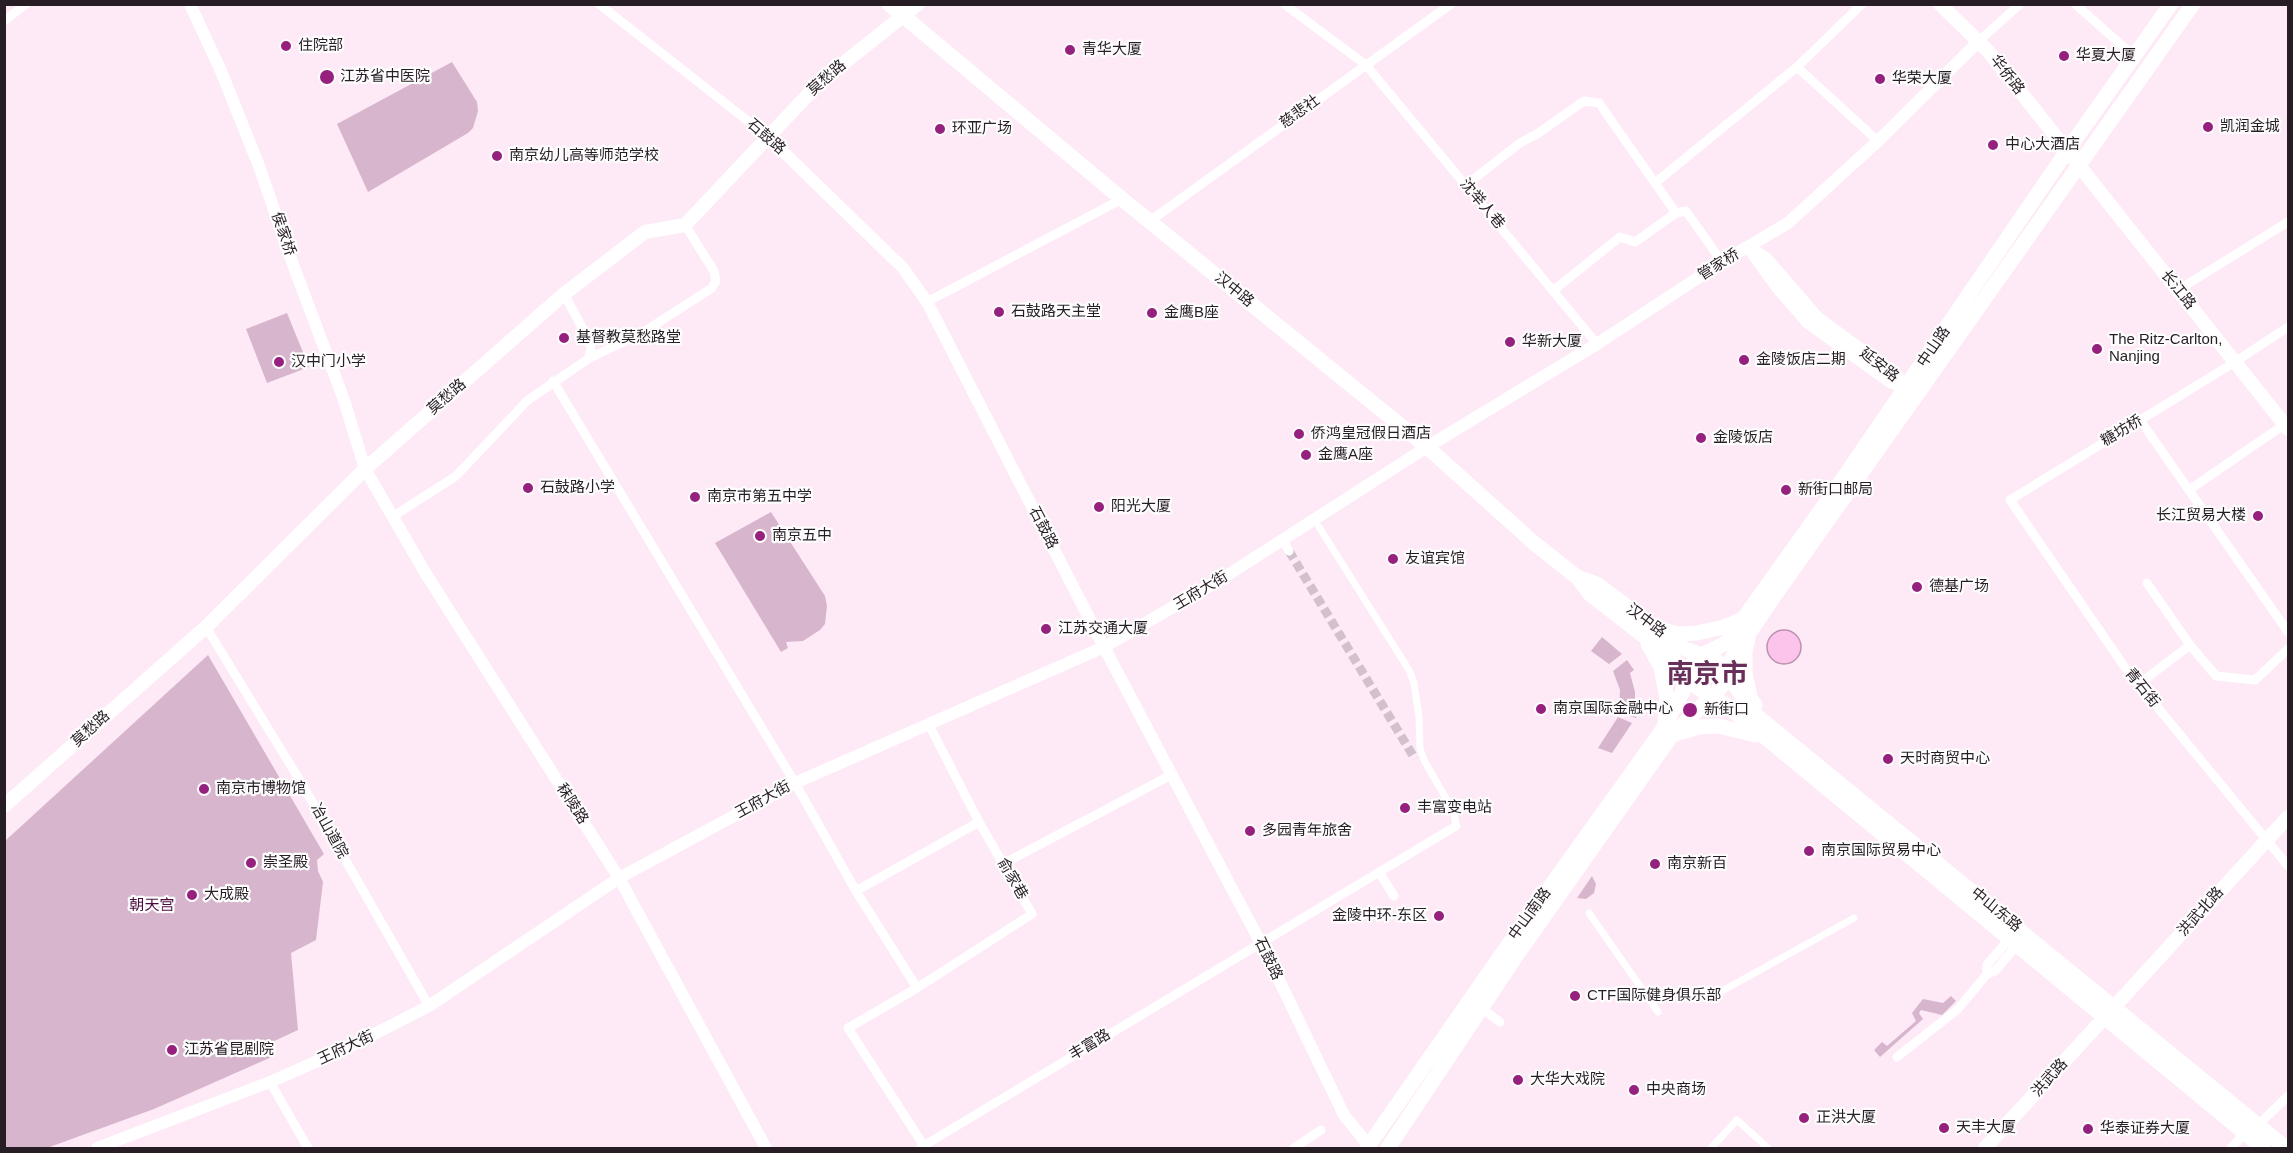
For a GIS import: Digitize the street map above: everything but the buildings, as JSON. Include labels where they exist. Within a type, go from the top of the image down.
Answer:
[{"type":"main road","name":"汉中路","points":[[889,4],[1122,199],[1427,447],[1534,543],[1576,576],[1597,584],[1645,628],[1688,678]]},
{"type":"main road","name":"莫愁路","points":[[4,806],[206,627],[364,469],[564,294],[645,232],[685,225],[820,82],[918,4]]},
{"type":"main road","name":"华侨路","points":[[1940,4],[1979,41],[2067,151]]},
{"type":"main road","name":"中山路","points":[[1720,686],[1749,621],[1833,493],[2067,151],[2171,4]]},
{"type":"main road","name":"中山路","points":[[1688,678],[1691,665],[1709,658],[1749,621],[2079,166],[2193,4]]},
{"type":"main road","name":"长江路","points":[[2067,151],[2287,426]]},
{"type":"main road","points":[[1749,621],[1745,672],[1750,699],[1768,732],[1718,726],[1667,732],[1661,667],[1645,628],[1686,634],[1749,621]]},
{"type":"main road","name":"汉中路","points":[[1645,628],[1680,647],[1709,658]]},
{"type":"main road","name":"中山东路","points":[[1709,658],[1726,705],[1768,732],[2252,1129],[2286,1149]]},
{"type":"main road","name":"中山东路","points":[[1688,678],[1698,688],[1720,686],[1749,706],[1768,732],[2013,942],[2110,1012]]},
{"type":"main road","name":"中山南路","points":[[1388,1149],[1667,732],[1688,678]]},
{"type":"main road","name":"中山南路","points":[[1369,1148],[1491,969],[1667,732],[1720,686]]},
{"type":"main road","name":"洪武北路","points":[[2110,1012],[2289,817]]},
{"type":"main road","name":"洪武路","points":[[1985,1149],[2110,1012]]},
{"type":"main road","name":"中山东路","points":[[2252,1129],[2264,1149]]},
{"type":"street","points":[[4,21],[26,4]]},
{"type":"street","name":"侯家桥","points":[[190,4],[221,70],[259,166],[344,400],[364,469]]},
{"type":"street","name":"石鼓路","points":[[599,4],[767,136],[903,268],[927,302],[1104,647],[1260,942],[1344,1115],[1369,1148]]},
{"type":"street","name":"沈举人巷","points":[[1284,4],[1366,65],[1597,344]]},
{"type":"street","name":"慈悲社","points":[[1150,221],[1451,4]]},
{"type":"street","points":[[1655,183],[1797,67],[1862,4]]},
{"type":"street","points":[[1979,41],[2020,4]]},
{"type":"street","points":[[2075,4],[2135,57]]},
{"type":"street","name":"管家桥","points":[[1427,447],[1597,344],[1722,262],[1788,223],[1878,141],[1979,41]]},
{"type":"street","points":[[1797,67],[1878,141]]},
{"type":"street","points":[[1466,185],[1520,143],[1537,134],[1584,101],[1599,103],[1676,213]]},
{"type":"street","points":[[927,302],[1122,199]]},
{"type":"street","points":[[1554,290],[1620,237],[1635,242],[1676,213],[1686,211],[1722,262]]},
{"type":"street","points":[[2178,290],[2289,222]]},
{"type":"street","points":[[392,517],[456,476],[528,400],[554,381],[588,359],[642,333],[712,288],[716,281],[714,271],[685,225]]},
{"type":"street","name":"延安路","points":[[1748,247],[1767,259],[1816,317],[1896,375],[1906,387]]},
{"type":"street","points":[[564,294],[590,342],[591,350],[588,359]]},
{"type":"street","name":"糖坊桥","points":[[2010,500],[2289,327]]},
{"type":"street","points":[[554,381],[795,783],[856,891],[917,988],[848,1028],[922,1147]]},
{"type":"street","points":[[2140,420],[2289,633]]},
{"type":"street","points":[[2189,490],[2287,426]]},
{"type":"street","name":"王府大街","points":[[98,1149],[270,1082],[345,1049],[429,1006],[620,878],[795,783],[1104,647],[1223,578],[1427,447]]},
{"type":"street","name":"秣陵路","points":[[364,469],[620,878],[766,1149]]},
{"type":"street","name":"青石街","points":[[2010,500],[2126,669],[2289,866]]},
{"type":"street","points":[[1319,527],[1409,670],[1414,683],[1419,717],[1420,749],[1454,812],[1456,826]]},
{"type":"street","points":[[1282,539],[1289,551]]},
{"type":"street","points":[[2147,583],[2190,645],[2216,676],[2255,680],[2289,649]]},
{"type":"street","name":"冶山道院","points":[[206,627],[302,783],[429,1006]]},
{"type":"street","points":[[2139,684],[2190,645]]},
{"type":"street","name":"俞家巷","points":[[917,988],[1032,914],[979,822],[928,723]]},
{"type":"street","points":[[1003,864],[1173,774]]},
{"type":"street","points":[[856,891],[979,822]]},
{"type":"street","name":"丰富路","points":[[922,1147],[1456,826]]},
{"type":"street","points":[[1379,872],[1394,896]]},
{"type":"street","points":[[1588,913],[1658,1012]]},
{"type":"street","points":[[1722,991],[1854,918]]},
{"type":"street","points":[[1897,1057],[1951,1015],[1987,974],[1988,965],[2013,942]]},
{"type":"street","points":[[1482,1008],[1500,1022]]},
{"type":"street","points":[[270,1082],[308,1149]]},
{"type":"street","points":[[2231,1149],[2289,1096]]},
{"type":"street","points":[[1711,1149],[1737,1119],[1768,1149]]},
{"type":"street","points":[[1294,1149],[1321,1130]]},
{"type":"green space","points":[[452,62],[477,102],[478,111],[473,128],[368,192],[337,124]]},
{"type":"green space","points":[[287,313],[309,367],[267,383],[246,329]]},
{"type":"green space","points":[[771,512],[825,596],[827,606],[825,624],[820,630],[803,641],[786,642],[788,648],[781,652],[715,543]]},
{"type":"green space","points":[[1602,637],[1622,654],[1609,664],[1591,651]]},
{"type":"green space","name":"朝天宫","points":[[208,655],[324,854],[317,860],[318,871],[323,882],[316,940],[291,953],[298,1030],[270,1043],[274,1056],[154,1109],[47,1148],[5,1148],[5,841]]},
{"type":"green space","points":[[1627,660],[1634,670],[1630,673],[1635,692],[1635,708],[1638,710],[1636,718],[1619,713],[1620,690],[1613,671]]},
{"type":"green space","points":[[1618,717],[1632,723],[1612,753],[1598,748]]},
{"type":"green space","points":[[1592,876],[1596,884],[1594,893],[1586,899],[1577,898]]},
{"type":"green space","points":[[1951,996],[1956,1001],[1942,1015],[1921,1010],[1919,1013],[1923,1019],[1880,1057],[1874,1050],[1882,1042],[1887,1046],[1916,1021],[1912,1013],[1923,999],[1943,1003]]},
{"type":"shaded area","points":[[1784,630],[1796,635],[1801,647],[1796,659],[1784,664],[1772,659],[1767,647],[1772,635]]},
{"type":"tunnel","points":[[1289,551],[1415,759]]},
{"type":"place","name":"住院部","points":[[286,46]]},
{"type":"place","name":"青华大厦","points":[[1070,50]]},
{"type":"place","name":"华夏大厦","points":[[2064,56]]},
{"type":"place","name":"江苏省中医院","points":[[327,77]]},
{"type":"place","name":"华荣大厦","points":[[1880,79]]},
{"type":"place","name":"凯润金城","points":[[2208,127]]},
{"type":"place","name":"环亚广场","points":[[940,129]]},
{"type":"place","name":"中心大酒店","points":[[1993,145]]},
{"type":"place","name":"南京幼儿高等师范学校","points":[[497,156]]},
{"type":"place","name":"石鼓路天主堂","points":[[999,312]]},
{"type":"place","name":"金鹰B座","points":[[1152,313]]},
{"type":"place","name":"基督教莫愁路堂","points":[[564,338]]},
{"type":"place","name":"华新大厦","points":[[1510,342]]},
{"type":"place","name":"The Ritz-Carlton, Nanjing","points":[[2097,349]]},
{"type":"place","name":"金陵饭店二期","points":[[1744,360]]},
{"type":"place","name":"汉中门小学","points":[[279,362]]},
{"type":"place","name":"侨鸿皇冠假日酒店","points":[[1299,434]]},
{"type":"place","name":"金陵饭店","points":[[1701,438]]},
{"type":"place","name":"金鹰A座","points":[[1306,455]]},
{"type":"place","name":"石鼓路小学","points":[[528,488]]},
{"type":"place","name":"新街口邮局","points":[[1786,490]]},
{"type":"place","name":"南京市第五中学","points":[[695,497]]},
{"type":"place","name":"阳光大厦","points":[[1099,507]]},
{"type":"place","name":"长江贸易大楼","points":[[2258,516]]},
{"type":"place","name":"南京五中","points":[[760,536]]},
{"type":"place","name":"友谊宾馆","points":[[1393,559]]},
{"type":"place","name":"德基广场","points":[[1917,587]]},
{"type":"place","name":"江苏交通大厦","points":[[1046,629]]},
{"type":"place","name":"南京国际金融中心","points":[[1541,709]]},
{"type":"place","name":"新街口","points":[[1690,710]]},
{"type":"place","name":"天时商贸中心","points":[[1888,759]]},
{"type":"place","name":"南京市博物馆","points":[[204,789]]},
{"type":"place","name":"丰富变电站","points":[[1405,808]]},
{"type":"place","name":"多园青年旅舍","points":[[1250,831]]},
{"type":"place","name":"南京国际贸易中心","points":[[1809,851]]},
{"type":"place","name":"崇圣殿","points":[[251,863]]},
{"type":"place","name":"南京新百","points":[[1655,864]]},
{"type":"place","name":"大成殿","points":[[192,895]]},
{"type":"place","name":"金陵中环-东区","points":[[1439,916]]},
{"type":"place","name":"CTF国际健身俱乐部","points":[[1575,996]]},
{"type":"place","name":"江苏省昆剧院","points":[[172,1050]]},
{"type":"place","name":"大华大戏院","points":[[1518,1080]]},
{"type":"place","name":"中央商场","points":[[1634,1090]]},
{"type":"place","name":"正洪大厦","points":[[1804,1118]]},
{"type":"place","name":"天丰大厦","points":[[1944,1128]]},
{"type":"place","name":"华泰证券大厦","points":[[2088,1129]]},
{"type":"district","name":"南京市","points":[[1707,676]]}]
